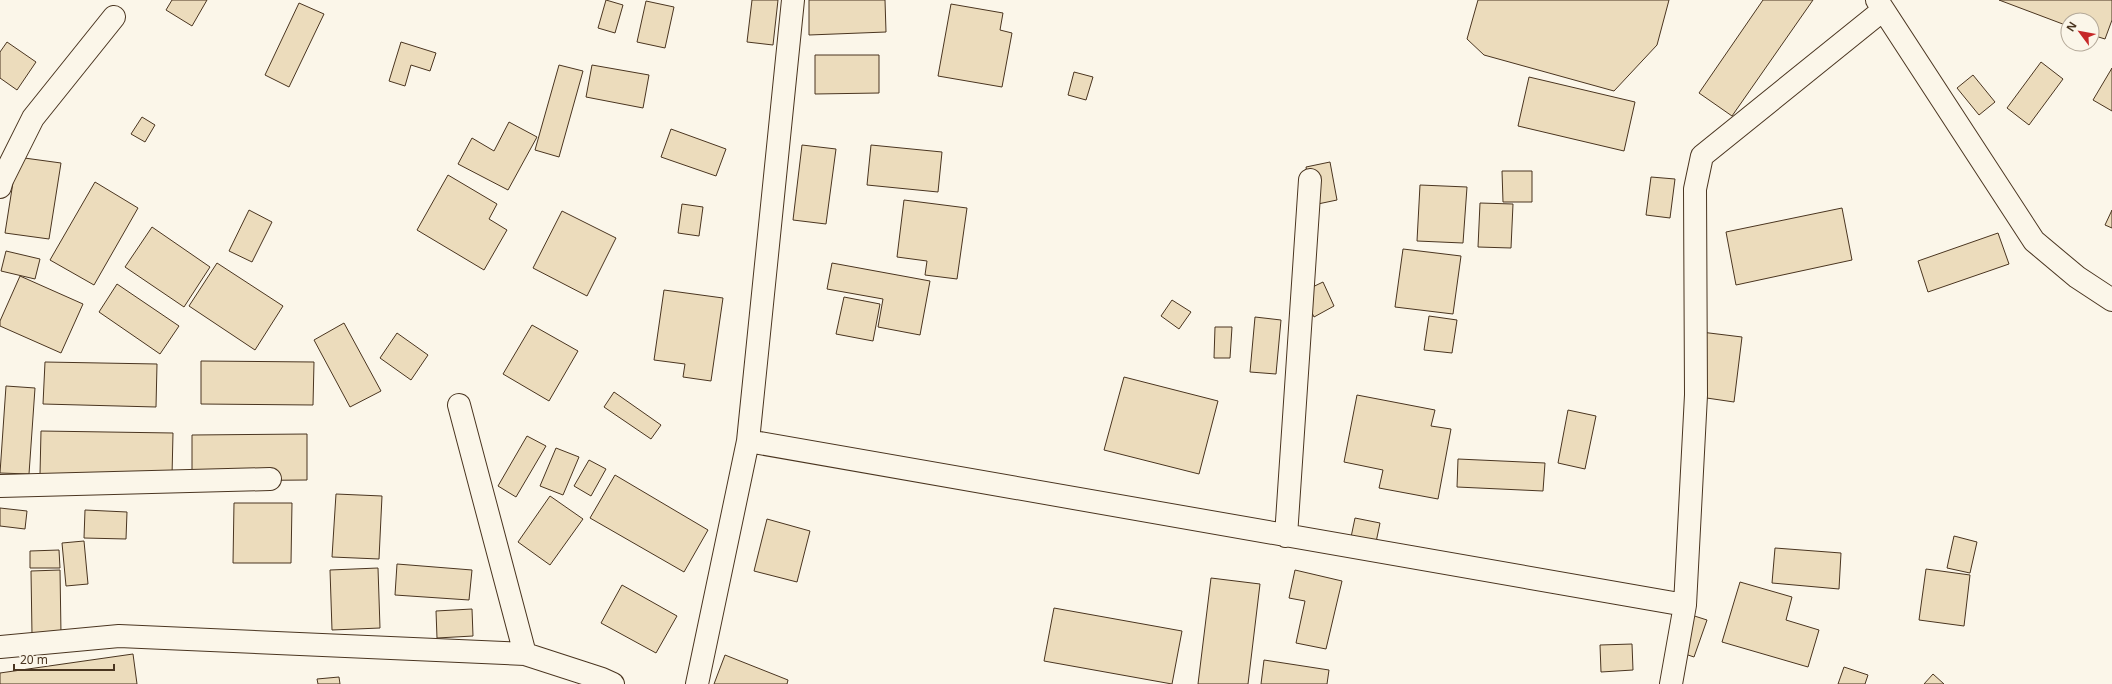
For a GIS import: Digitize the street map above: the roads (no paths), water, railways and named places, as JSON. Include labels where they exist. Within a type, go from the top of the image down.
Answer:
[{"type":"street","points":[[697,684],[748,441],[793,0]]},
{"type":"street","points":[[1671,684],[1685,604],[1696,395],[1695,189],[1702,156],[1880,5],[2034,241],[2077,277],[2112,300]]},
{"type":"street","points":[[0,187],[32,118],[114,17]]},
{"type":"street","points":[[1286,536],[1310,180]]},
{"type":"street","points":[[459,405],[525,654]]},
{"type":"street","points":[[748,441],[1286,536],[1685,604]]},
{"type":"street","points":[[0,486],[270,479]]},
{"type":"street","points":[[0,647],[119,636],[525,654],[613,684]]}]
